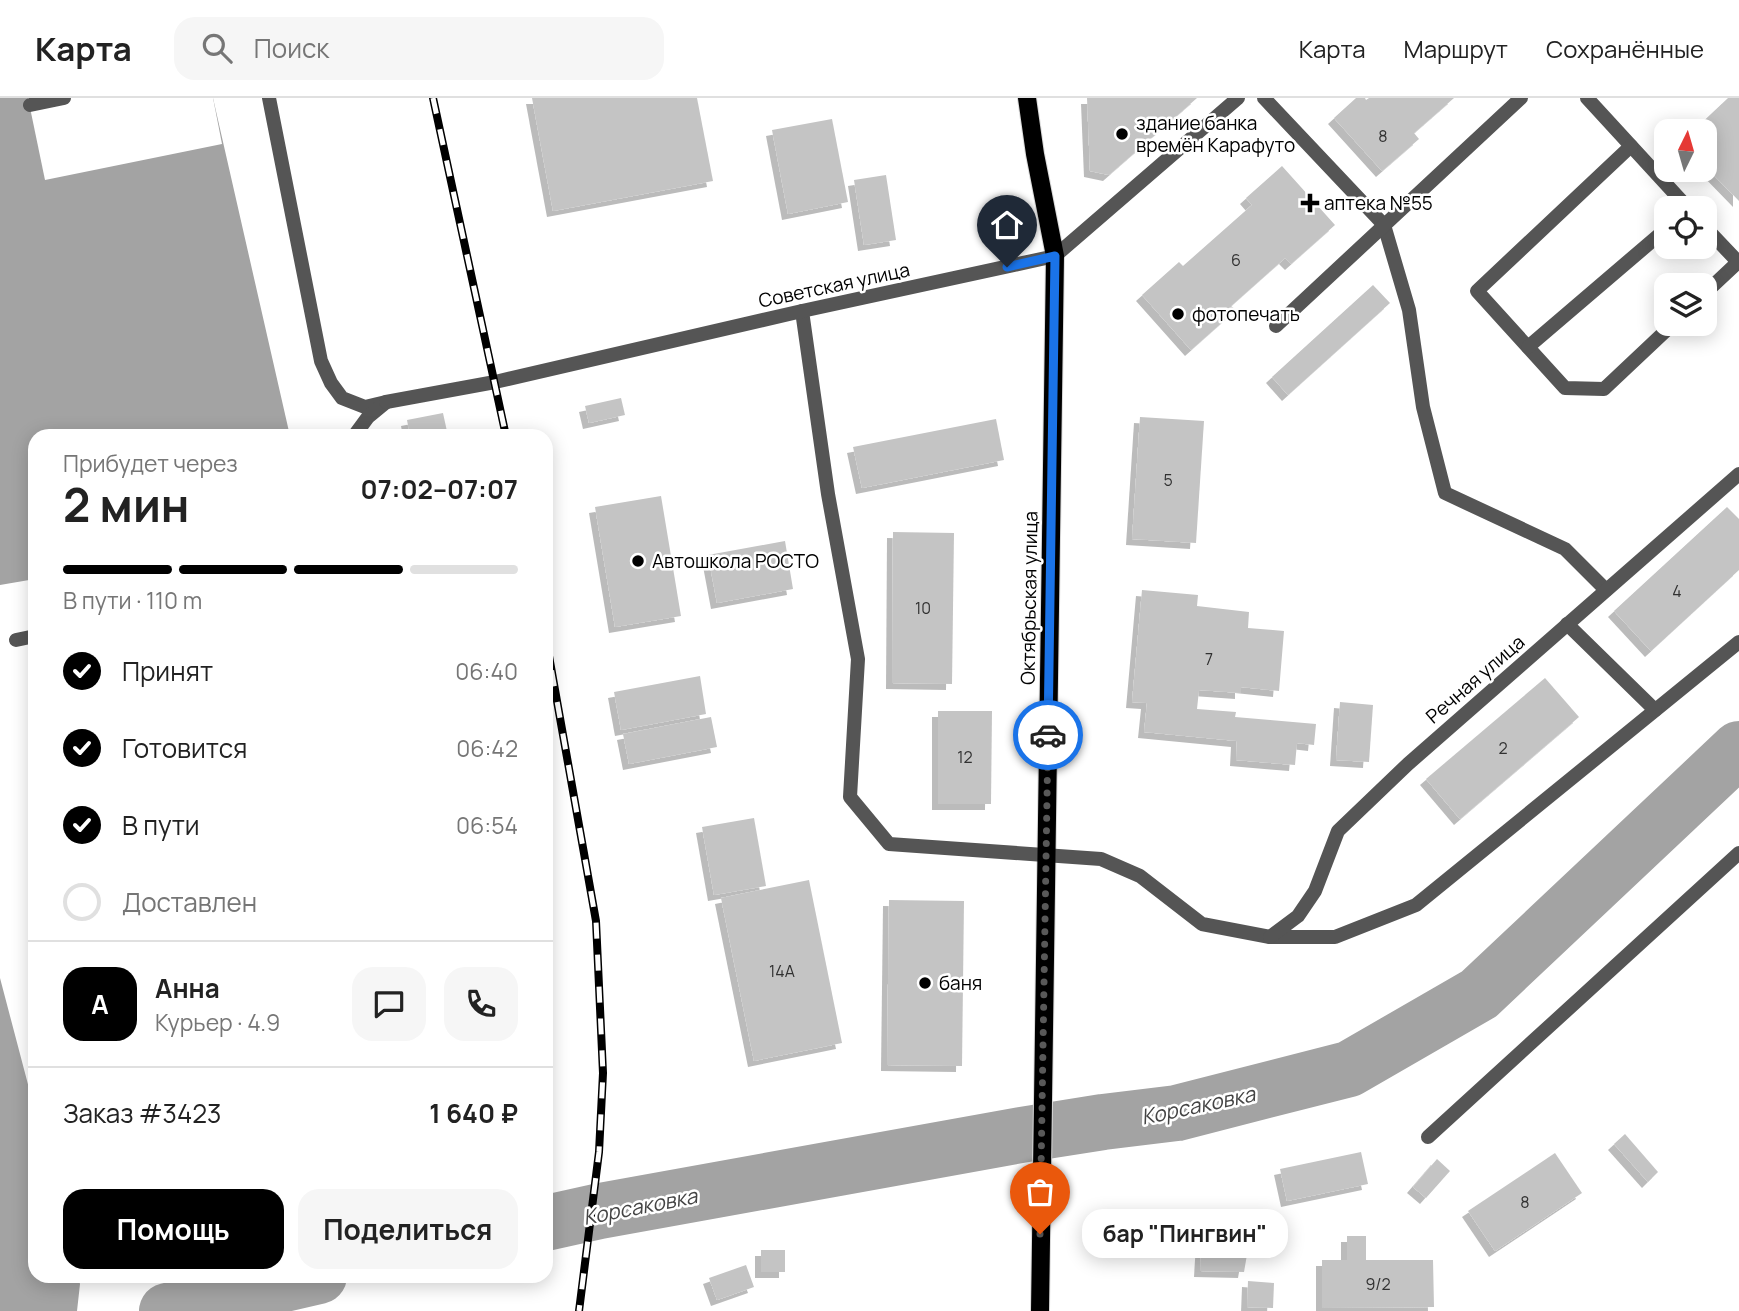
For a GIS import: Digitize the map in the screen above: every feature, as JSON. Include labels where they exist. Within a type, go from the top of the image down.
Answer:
[{"type":"main road","name":"Октябрьская улица","points":[[1027,98],[1055,256],[1040,1311]]},
{"type":"street","points":[[30,105],[64,98]]},
{"type":"street","name":"Советская улица","points":[[269,98],[321,361],[331,383],[342,398],[365,407],[495,382],[1055,256],[1238,98]]},
{"type":"street","points":[[1264,98],[1384,225],[1409,310],[1423,407],[1445,493],[1565,549],[1606,590]]},
{"type":"street","points":[[1276,326],[1521,98]]},
{"type":"street","points":[[1587,98],[1677,196]]},
{"type":"street","points":[[1631,146],[1477,291],[1565,388],[1604,389],[1660,336]]},
{"type":"street","points":[[1528,347],[1654,239]]},
{"type":"street","points":[[1717,240],[1738,262],[1717,282]]},
{"type":"street","points":[[802,311],[828,494],[858,659],[850,797],[889,844],[1101,859],[1140,876],[1202,924],[1270,937],[1335,937],[1416,905],[1739,642]]},
{"type":"street","points":[[359,429],[368,417],[386,402]]},
{"type":"street","name":"Речная улица","points":[[1270,937],[1298,916],[1315,891],[1338,831],[1408,764],[1739,474]]},
{"type":"street","points":[[1567,624],[1655,710]]},
{"type":"street","points":[[16,640],[28,637]]},
{"type":"street","points":[[1428,1137],[1739,853]]},
{"type":"shaded area","points":[[0,98],[213,98],[288,429],[28,429],[28,580],[0,585]]},
{"type":"shaded area","points":[[0,978],[28,1084],[28,1283],[80,1284],[77,1311],[0,1311]]},
{"type":"pier","points":[[28,98],[213,98],[222,144],[45,180]]},
{"type":"building","points":[[532,98],[697,98],[713,181],[553,211]]},
{"type":"building","name":"здание банка времён Карафуто","points":[[1087,98],[1197,98],[1109,175],[1090,171]]},
{"type":"building","points":[[1356,98],[1454,98],[1414,133],[1419,139],[1382,171],[1334,118]]},
{"type":"building","points":[[1728,98],[1739,98],[1739,201],[1717,178],[1717,119],[1706,119]]},
{"type":"building","points":[[832,119],[848,202],[788,214],[772,130]]},
{"type":"building","points":[[1282,166],[1335,225],[1291,264],[1285,258],[1231,306],[1236,310],[1191,350],[1142,295],[1179,262],[1183,266],[1252,205],[1246,198]]},
{"type":"building","points":[[886,175],[896,240],[864,245],[854,180]]},
{"type":"building","points":[[1373,285],[1390,303],[1288,395],[1272,377]]},
{"type":"building","points":[[621,398],[625,415],[589,423],[585,406]]},
{"type":"building","points":[[443,413],[446,429],[409,429],[407,420]]},
{"type":"building","points":[[1140,417],[1204,421],[1196,543],[1132,539]]},
{"type":"building","points":[[996,419],[1004,460],[862,488],[853,447]]},
{"type":"building","name":"Автошкола РОСТО","points":[[661,496],[681,616],[615,627],[595,507]]},
{"type":"building","points":[[1727,507],[1739,519],[1739,570],[1651,651],[1614,611]]},
{"type":"building","points":[[893,532],[954,533],[952,684],[892,683]]},
{"type":"building","points":[[785,541],[793,589],[717,603],[708,555]]},
{"type":"building","points":[[1142,590],[1198,595],[1197,606],[1249,612],[1248,628],[1284,631],[1279,691],[1241,687],[1241,693],[1199,690],[1197,709],[1236,712],[1235,717],[1316,724],[1314,745],[1297,743],[1295,765],[1236,760],[1237,741],[1144,732],[1147,703],[1132,702]]},
{"type":"building","points":[[700,676],[706,714],[621,730],[614,692]]},
{"type":"building","points":[[1545,678],[1579,717],[1460,819],[1426,779]]},
{"type":"building","points":[[1340,702],[1373,705],[1369,762],[1336,760]]},
{"type":"building","points":[[938,711],[992,711],[991,804],[938,804]]},
{"type":"building","points":[[711,717],[717,747],[629,764],[623,734]]},
{"type":"building","points":[[754,818],[766,886],[714,895],[702,827]]},
{"type":"building","points":[[809,880],[842,1043],[754,1061],[721,898]]},
{"type":"building","name":"баня","points":[[889,900],[964,901],[962,1066],[887,1065]]},
{"type":"building","points":[[1625,1134],[1658,1172],[1648,1182],[1614,1144]]},
{"type":"building","points":[[1361,1152],[1368,1184],[1287,1201],[1280,1169]]},
{"type":"building","points":[[1555,1153],[1582,1193],[1495,1251],[1468,1211]]},
{"type":"building","points":[[1437,1159],[1450,1171],[1426,1198],[1413,1187]]},
{"type":"building","points":[[1203,1219],[1253,1220],[1244,1272],[1200,1271]]},
{"type":"building","points":[[1347,1236],[1366,1236],[1366,1260],[1433,1260],[1434,1307],[1322,1308],[1322,1260],[1347,1260]]},
{"type":"building","points":[[761,1250],[785,1250],[785,1272],[761,1272]]},
{"type":"building","points":[[746,1265],[754,1287],[717,1300],[709,1278]]},
{"type":"building","points":[[1248,1281],[1274,1283],[1273,1308],[1247,1307]]},
{"type":"waterway","name":"Корсаковка","points":[[553,1221],[1021,1135],[1177,1113],[1349,1069],[1479,994],[1739,749]]},
{"type":"waterway","name":"Корсаковка","points":[[167,1311],[289,1283]]},
{"type":"railway","points":[[433,98],[504,429]]},
{"type":"railway","points":[[553,678],[596,921],[603,1073],[599,1152],[579,1311]]},
{"type":"way so far","points":[[1040,1234],[1048,735]]},
{"type":"place","name":"здание банка времён Карафуто","points":[[1122,134]]},
{"type":"place","name":"аптека №55","points":[[1310,203]]},
{"type":"place","name":"фотопечать","points":[[1178,314]]},
{"type":"place","name":"Автошкола РОСТО","points":[[638,561]]},
{"type":"place","name":"баня","points":[[925,983]]},
{"type":"place","name":"бар \"Пингвин\"","points":[[1040,1234]]},
{"type":"route","points":[[1007,267],[1055,256],[1048,735]]}]
